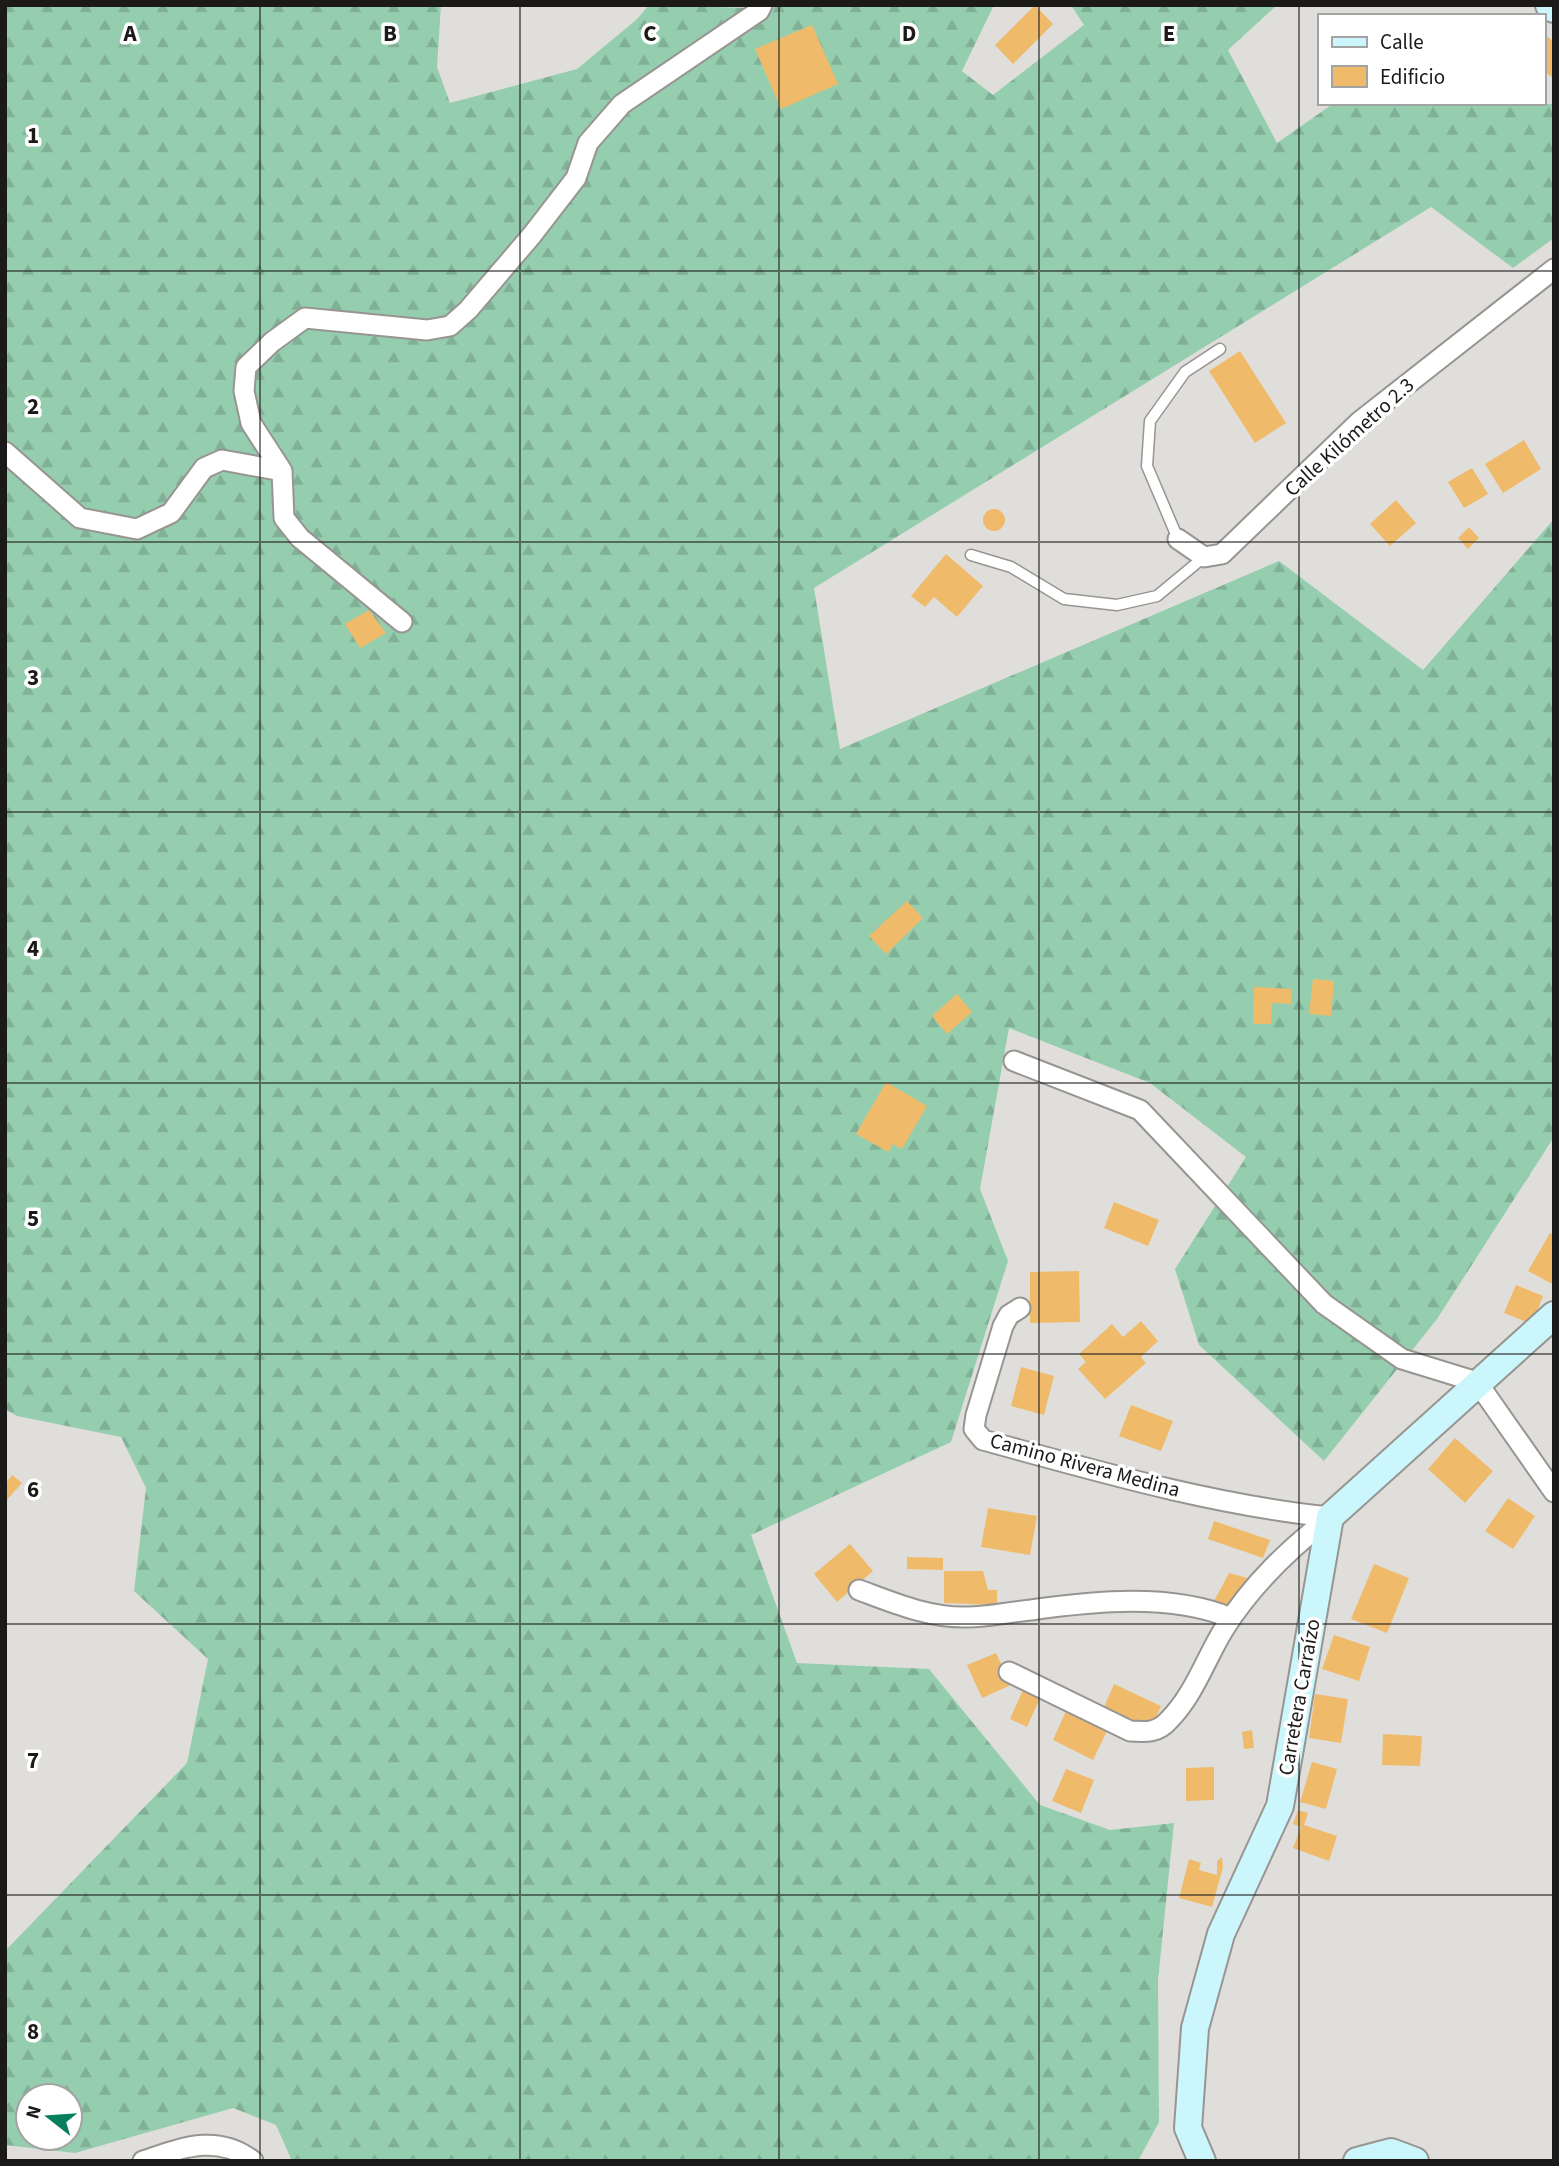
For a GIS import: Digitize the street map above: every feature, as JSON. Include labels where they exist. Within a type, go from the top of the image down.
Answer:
[{"type":"street","points":[[402,622],[300,538],[284,518],[282,471],[251,424],[244,391],[246,367],[272,342],[305,318],[427,330],[450,326],[468,310],[547,216],[576,178],[588,143],[622,104],[759,11],[762,5]]},
{"type":"street","points":[[1549,5],[1554,9]]},
{"type":"street","name":"Calle Kilómetro 2.3","points":[[1204,557],[1222,554],[1359,422],[1554,269]]},
{"type":"street","points":[[5,452],[80,518],[137,529],[171,513],[204,468],[222,460],[282,471]]},
{"type":"street","points":[[1178,539],[1204,557]]},
{"type":"street","points":[[1014,1061],[1140,1110],[1324,1304],[1402,1359],[1476,1382],[1554,1492]]},
{"type":"street","name":"Camino Rivera Medina","points":[[1020,1307],[1009,1315],[1003,1326],[976,1415],[974,1429],[983,1440],[1214,1499],[1284,1512],[1330,1517]]},
{"type":"street","points":[[1009,1672],[1130,1731],[1152,1732],[1168,1722],[1181,1705],[1231,1618],[1286,1551],[1330,1517],[1476,1382],[1554,1315]]},
{"type":"street","name":"Carretera Carraízo","points":[[1202,2161],[1188,2128],[1195,2028],[1221,1934],[1280,1806],[1330,1517]]},
{"type":"street","points":[[859,1590],[922,1612],[948,1617],[1120,1602],[1206,1607],[1231,1618]]},
{"type":"street","points":[[143,2161],[204,2143],[238,2150],[253,2161]]},
{"type":"street","points":[[1357,2161],[1391,2152],[1415,2161]]},
{"type":"lane","points":[[1178,539],[1147,466],[1150,421],[1185,372],[1220,349]]},
{"type":"lane","points":[[971,555],[1011,567],[1064,599],[1117,605],[1157,596],[1204,557]]},
{"type":"green space","points":[[5,5],[441,5],[437,67],[450,103],[577,69],[636,20],[649,5],[749,8],[753,5],[994,5],[962,71],[993,95],[1084,25],[1071,5],[1277,5],[1228,50],[1277,143],[1331,105],[1554,104],[1554,238],[1513,268],[1431,207],[814,588],[840,749],[1279,561],[1423,670],[1554,519],[1554,1137],[1437,1319],[1324,1461],[1199,1345],[1175,1269],[1246,1157],[1150,1083],[1009,1028],[980,1189],[1008,1261],[951,1442],[751,1535],[797,1663],[929,1669],[1040,1805],[1110,1830],[1174,1823],[1158,1980],[1159,2122],[1138,2161],[292,2161],[276,2125],[233,2108],[84,2150],[84,2082],[14,2082],[14,2146],[5,2145],[5,1951],[187,1763],[208,1659],[134,1591],[146,1488],[121,1437],[17,1416],[5,1409]]},
{"type":"building","points":[[1035,5],[1053,24],[1013,64],[995,45]]},
{"type":"building","points":[[812,25],[838,84],[781,109],[755,49]]},
{"type":"building","points":[[1545,35],[1554,42],[1554,79],[1545,72]]},
{"type":"building","points":[[1240,351],[1286,423],[1255,443],[1209,371]]},
{"type":"building","points":[[1524,440],[1541,469],[1503,493],[1485,464]]},
{"type":"building","points":[[1472,468],[1488,494],[1464,508],[1448,482]]},
{"type":"building","points":[[1396,500],[1416,523],[1390,546],[1370,524]]},
{"type":"building","points":[[994,509],[1002,512],[1005,520],[1002,528],[994,531],[986,528],[983,520],[986,512]]},
{"type":"building","points":[[1469,527],[1479,538],[1468,549],[1458,538]]},
{"type":"building","points":[[946,554],[983,586],[957,617],[934,597],[925,607],[911,596]]},
{"type":"building","points":[[369,610],[386,633],[360,648],[345,624]]},
{"type":"building","points":[[907,901],[923,918],[886,954],[869,936]]},
{"type":"building","points":[[1313,979],[1334,981],[1331,1016],[1309,1014]]},
{"type":"building","points":[[1254,987],[1292,989],[1291,1004],[1272,1003],[1271,1024],[1253,1024]]},
{"type":"building","points":[[957,994],[972,1012],[947,1034],[932,1016]]},
{"type":"building","points":[[886,1082],[927,1106],[902,1149],[893,1144],[888,1152],[856,1134]]},
{"type":"building","points":[[1114,1202],[1159,1220],[1148,1246],[1104,1228]]},
{"type":"building","points":[[1550,1233],[1554,1235],[1554,1285],[1528,1271]]},
{"type":"building","points":[[1079,1271],[1080,1322],[1030,1323],[1030,1272]]},
{"type":"building","points":[[1516,1285],[1543,1296],[1532,1324],[1504,1313]]},
{"type":"building","points":[[1141,1321],[1158,1341],[1141,1357],[1146,1363],[1105,1399],[1078,1369],[1086,1362],[1079,1354],[1112,1324],[1123,1337]]},
{"type":"building","points":[[1021,1367],[1054,1376],[1044,1415],[1011,1406]]},
{"type":"building","points":[[1131,1405],[1173,1421],[1161,1451],[1119,1436]]},
{"type":"building","points":[[1455,1438],[1493,1471],[1465,1503],[1428,1469]]},
{"type":"building","points":[[12,1475],[22,1483],[5,1502],[5,1484]]},
{"type":"building","points":[[1508,1498],[1535,1516],[1513,1549],[1485,1531]]},
{"type":"building","points":[[988,1508],[1037,1516],[1030,1555],[981,1547]]},
{"type":"building","points":[[1214,1521],[1270,1540],[1263,1558],[1208,1539]]},
{"type":"building","points":[[850,1544],[873,1571],[837,1602],[814,1574]]},
{"type":"building","points":[[907,1557],[943,1558],[943,1570],[907,1569]]},
{"type":"building","points":[[1374,1564],[1409,1578],[1387,1633],[1351,1619]]},
{"type":"building","points":[[944,1571],[983,1571],[988,1590],[997,1590],[997,1605],[944,1603]]},
{"type":"building","points":[[1229,1573],[1255,1580],[1233,1609],[1214,1601]]},
{"type":"building","points":[[1334,1635],[1370,1647],[1359,1681],[1322,1669]]},
{"type":"building","points":[[996,1653],[1011,1685],[982,1698],[967,1665]]},
{"type":"building","points":[[1114,1684],[1161,1706],[1151,1729],[1104,1707]]},
{"type":"building","points":[[1023,1690],[1040,1698],[1027,1727],[1010,1719]]},
{"type":"building","points":[[1315,1694],[1348,1699],[1341,1743],[1309,1738]]},
{"type":"building","points":[[1066,1711],[1107,1731],[1093,1760],[1053,1740]]},
{"type":"building","points":[[1252,1730],[1254,1748],[1244,1749],[1242,1732]]},
{"type":"building","points":[[1383,1734],[1422,1736],[1420,1766],[1382,1765]]},
{"type":"building","points":[[1312,1762],[1337,1769],[1326,1809],[1300,1802]]},
{"type":"building","points":[[1214,1767],[1214,1800],[1186,1801],[1186,1768]]},
{"type":"building","points":[[1066,1769],[1094,1780],[1081,1813],[1052,1801]]},
{"type":"building","points":[[1298,1810],[1308,1813],[1304,1825],[1337,1836],[1329,1861],[1293,1848],[1301,1827],[1293,1824]]},
{"type":"building","points":[[1222,1857],[1223,1867],[1212,1907],[1179,1898],[1189,1859],[1201,1863],[1199,1870],[1217,1875],[1217,1861]]}]
